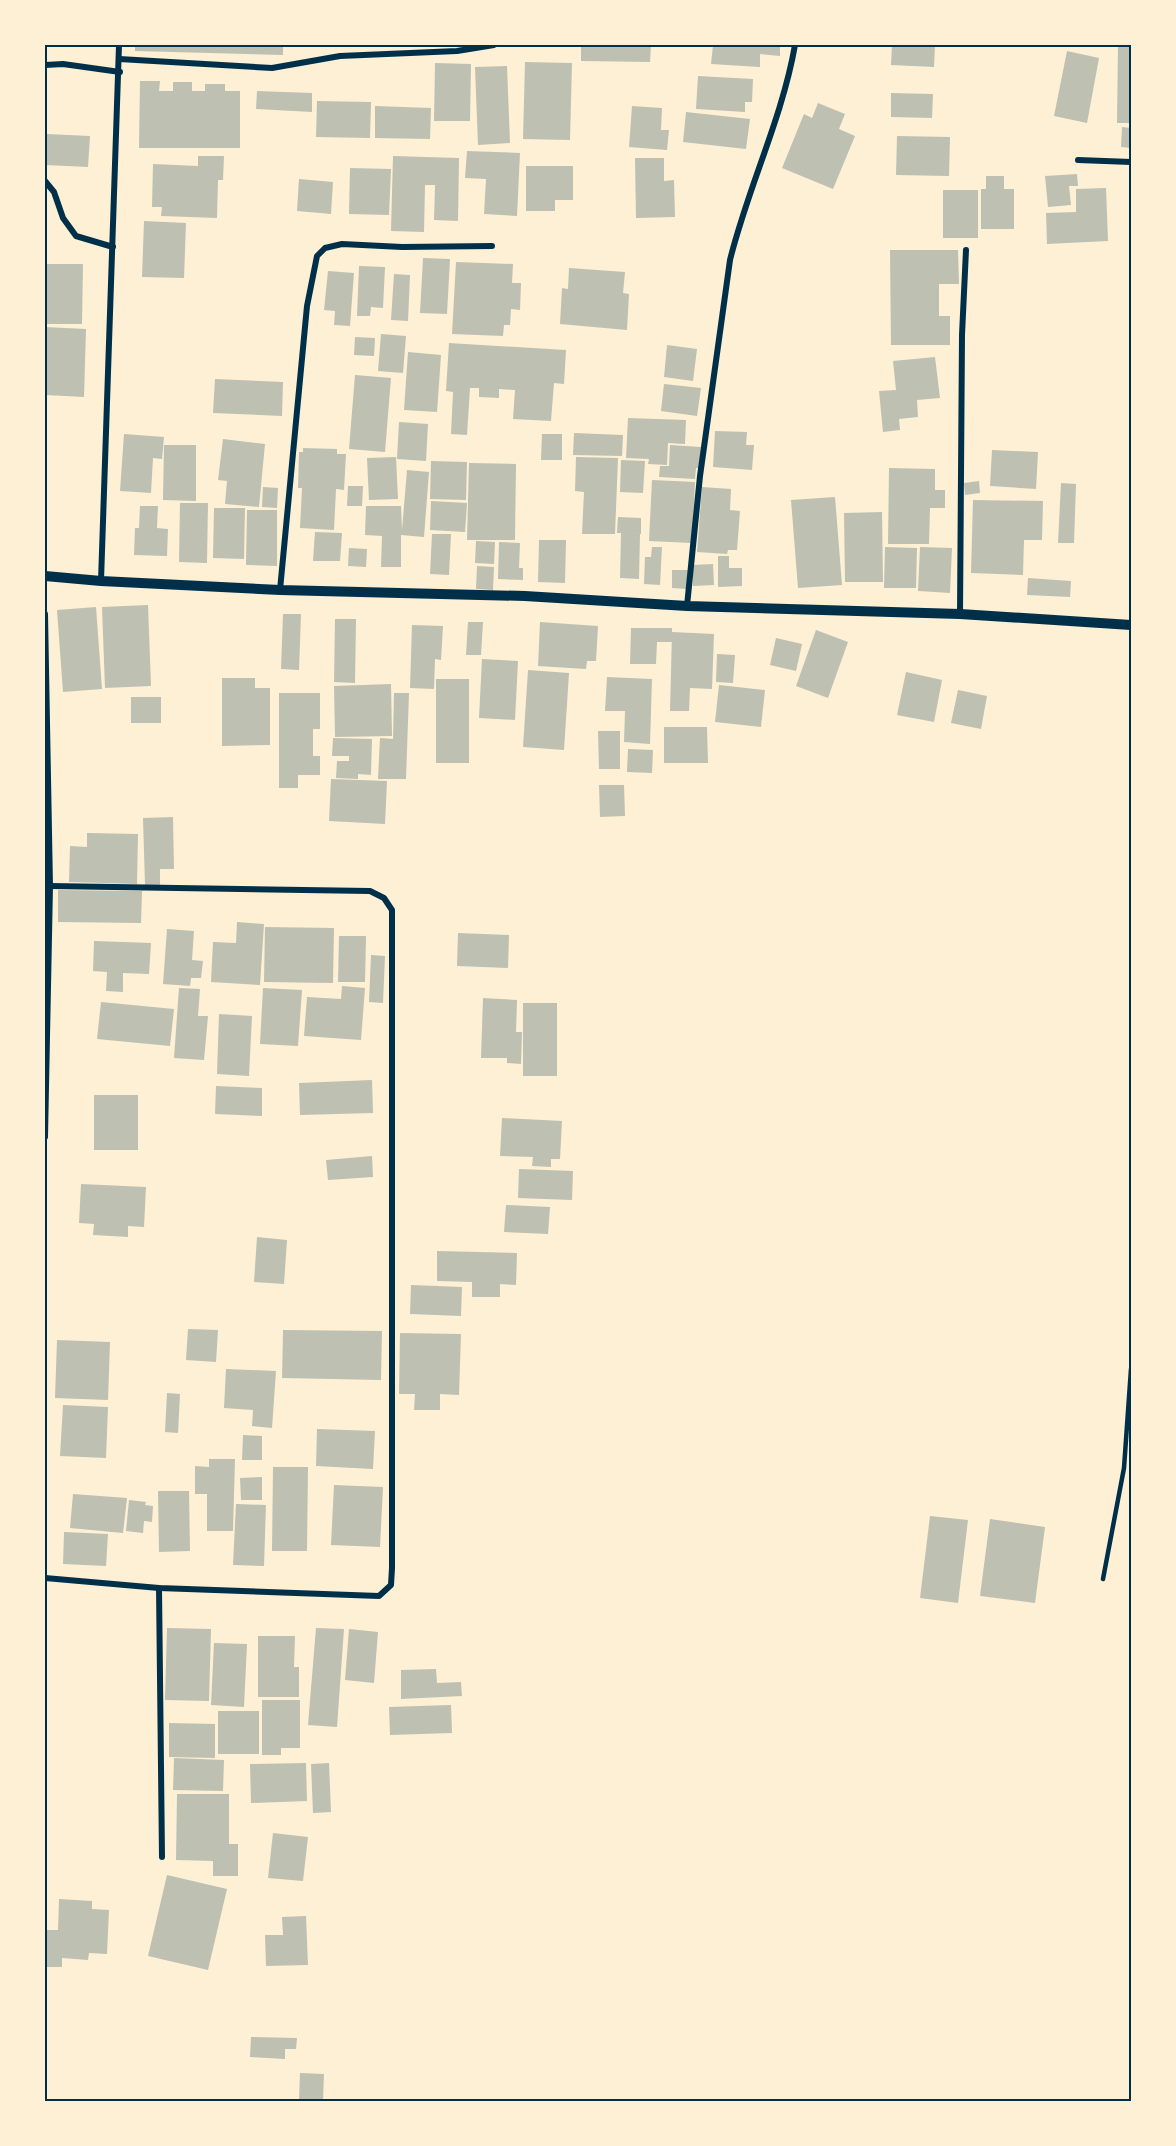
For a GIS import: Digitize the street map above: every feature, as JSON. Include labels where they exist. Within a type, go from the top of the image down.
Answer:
[{"type":"street","points":[[101,582],[120,72],[119,45]]},
{"type":"street","points":[[119,59],[272,68],[340,56],[457,51],[494,45]]},
{"type":"street","points":[[687,606],[700,476],[730,260],[737,232],[780,112],[795,45]]},
{"type":"street","points":[[45,65],[63,64],[120,72]]},
{"type":"street","points":[[1078,160],[1131,162]]},
{"type":"street","points":[[45,181],[54,192],[63,218],[76,236],[113,247]]},
{"type":"street","points":[[280,590],[307,306],[317,256],[325,248],[342,244],[402,247],[492,246]]},
{"type":"street","points":[[960,614],[962,335],[966,250]]},
{"type":"street","points":[[45,576],[101,582],[280,590],[525,596],[687,606],[960,614],[1131,625]]},
{"type":"street","points":[[45,614],[50,886],[45,1137]]},
{"type":"street","points":[[45,1578],[159,1588],[379,1596],[391,1585],[392,910],[384,898],[370,891],[50,886]]},
{"type":"street","points":[[159,1588],[162,1857]]},
{"type":"lane","points":[[1104,1579],[1124,1468],[1131,1369]]},
{"type":"building","points":[[135,45],[283,45],[283,55],[135,51]]},
{"type":"building","points":[[581,45],[651,45],[650,62],[581,61]]},
{"type":"building","points":[[713,45],[780,45],[780,56],[760,54],[760,67],[711,64]]},
{"type":"building","points":[[892,45],[935,45],[934,67],[891,65]]},
{"type":"building","points":[[1118,45],[1131,45],[1131,123],[1117,123]]},
{"type":"building","points":[[1067,51],[1099,58],[1087,123],[1054,116]]},
{"type":"building","points":[[525,62],[572,63],[570,140],[523,139]]},
{"type":"building","points":[[435,63],[471,64],[470,121],[434,121]]},
{"type":"building","points":[[507,66],[510,143],[478,145],[475,67]]},
{"type":"building","points":[[698,76],[753,79],[752,102],[745,102],[745,112],[696,109]]},
{"type":"building","points":[[140,81],[160,81],[159,91],[173,91],[173,82],[192,82],[192,91],[205,91],[205,84],[225,84],[225,91],[240,91],[240,148],[139,148]]},
{"type":"building","points":[[257,91],[312,93],[312,112],[256,109]]},
{"type":"building","points":[[891,93],[933,94],[932,118],[891,117]]},
{"type":"building","points":[[317,101],[371,102],[370,138],[316,137]]},
{"type":"building","points":[[818,103],[845,114],[839,129],[855,136],[833,189],[782,168],[804,114],[812,118]]},
{"type":"building","points":[[375,106],[431,108],[430,139],[375,138]]},
{"type":"building","points":[[632,106],[662,108],[661,130],[669,130],[667,150],[629,147]]},
{"type":"building","points":[[686,112],[750,119],[746,149],[683,142]]},
{"type":"building","points":[[1122,127],[1131,128],[1131,148],[1121,147]]},
{"type":"building","points":[[47,134],[90,136],[88,167],[45,165]]},
{"type":"building","points":[[897,136],[950,137],[949,176],[896,175]]},
{"type":"building","points":[[467,151],[520,153],[517,216],[484,214],[486,179],[465,178]]},
{"type":"building","points":[[198,156],[224,156],[223,180],[218,180],[217,218],[161,216],[162,207],[152,207],[153,164],[198,166]]},
{"type":"building","points":[[393,156],[459,158],[458,221],[434,220],[435,185],[425,185],[424,232],[391,231]]},
{"type":"building","points":[[635,158],[664,158],[664,181],[674,180],[675,217],[636,218]]},
{"type":"building","points":[[526,166],[573,166],[573,200],[555,200],[555,211],[526,211]]},
{"type":"building","points":[[350,168],[391,169],[389,215],[349,214]]},
{"type":"building","points":[[1077,174],[1078,186],[1069,186],[1071,205],[1048,207],[1045,176]]},
{"type":"building","points":[[986,176],[1004,176],[1004,189],[1014,189],[1014,229],[981,229],[981,189],[986,189]]},
{"type":"building","points":[[299,179],[333,182],[331,214],[297,211]]},
{"type":"building","points":[[1106,188],[1108,241],[1047,244],[1046,213],[1076,212],[1076,189]]},
{"type":"building","points":[[943,190],[978,190],[978,238],[943,238]]},
{"type":"building","points":[[144,221],[186,223],[184,278],[142,277]]},
{"type":"building","points":[[890,250],[958,250],[959,284],[939,284],[939,316],[950,316],[950,345],[891,345]]},
{"type":"building","points":[[423,258],[450,259],[447,314],[420,313]]},
{"type":"building","points":[[456,262],[513,264],[512,283],[521,283],[520,310],[511,309],[510,325],[504,325],[503,336],[452,334]]},
{"type":"building","points":[[45,264],[83,264],[82,324],[45,324]]},
{"type":"building","points":[[359,266],[385,267],[383,308],[371,307],[370,316],[357,316]]},
{"type":"building","points":[[569,268],[625,272],[623,293],[629,294],[627,330],[560,324],[562,288],[568,289]]},
{"type":"building","points":[[328,271],[354,273],[350,326],[334,325],[335,311],[324,310]]},
{"type":"building","points":[[394,274],[410,275],[408,321],[391,320]]},
{"type":"building","points":[[45,327],[86,329],[84,397],[45,395]]},
{"type":"building","points":[[381,334],[406,336],[403,373],[378,371]]},
{"type":"building","points":[[355,337],[375,338],[374,356],[354,355]]},
{"type":"building","points":[[449,343],[566,350],[564,384],[554,383],[551,421],[513,419],[515,390],[499,389],[499,398],[479,397],[479,388],[470,388],[467,435],[451,434],[453,392],[446,391]]},
{"type":"building","points":[[667,345],[697,349],[693,381],[664,377]]},
{"type":"building","points":[[408,352],[441,355],[437,412],[404,410]]},
{"type":"building","points":[[935,357],[940,398],[917,400],[918,417],[899,419],[900,430],[883,432],[879,391],[896,390],[893,361]]},
{"type":"building","points":[[355,375],[391,378],[385,452],[349,449]]},
{"type":"building","points":[[215,379],[283,382],[282,416],[213,413]]},
{"type":"building","points":[[664,384],[701,388],[697,416],[661,411]]},
{"type":"building","points":[[628,418],[686,420],[685,444],[668,443],[667,465],[648,464],[649,459],[626,458]]},
{"type":"building","points":[[399,422],[428,424],[426,461],[397,459]]},
{"type":"building","points":[[715,431],[747,432],[746,445],[754,445],[752,470],[713,467]]},
{"type":"building","points":[[574,433],[623,435],[622,456],[573,455]]},
{"type":"building","points":[[124,434],[164,437],[162,459],[153,458],[151,493],[120,491]]},
{"type":"building","points":[[542,434],[562,434],[562,460],[541,460]]},
{"type":"building","points":[[223,439],[265,444],[259,507],[225,504],[227,481],[218,480]]},
{"type":"building","points":[[164,445],[196,445],[196,501],[163,500]]},
{"type":"building","points":[[670,445],[701,447],[700,468],[696,468],[695,479],[659,477],[660,466],[669,466]]},
{"type":"building","points":[[303,448],[337,449],[337,454],[346,454],[344,490],[336,489],[334,530],[300,528],[302,488],[298,488],[299,452],[303,452]]},
{"type":"building","points":[[992,450],[1038,452],[1036,489],[990,486]]},
{"type":"building","points":[[396,457],[398,499],[369,500],[367,458]]},
{"type":"building","points":[[576,457],[618,458],[615,534],[582,534],[584,492],[575,491]]},
{"type":"building","points":[[621,460],[645,461],[643,493],[620,492]]},
{"type":"building","points":[[431,461],[467,462],[466,500],[430,499]]},
{"type":"building","points":[[469,463],[516,464],[515,540],[467,540]]},
{"type":"building","points":[[889,468],[935,469],[935,490],[945,490],[945,508],[930,508],[929,544],[888,544]]},
{"type":"building","points":[[407,470],[429,472],[424,537],[401,535],[401,567],[381,567],[382,536],[365,535],[366,506],[401,506],[402,530]]},
{"type":"building","points":[[652,480],[695,482],[692,543],[649,541]]},
{"type":"building","points":[[979,481],[980,493],[965,495],[964,483]]},
{"type":"building","points":[[1061,483],[1076,484],[1074,543],[1058,543]]},
{"type":"building","points":[[348,486],[363,486],[362,506],[347,506]]},
{"type":"building","points":[[263,487],[278,488],[277,508],[262,507]]},
{"type":"building","points":[[702,487],[731,489],[730,510],[740,511],[737,550],[728,550],[727,554],[697,552]]},
{"type":"building","points":[[835,497],[842,585],[798,588],[791,500]]},
{"type":"building","points":[[973,500],[1043,501],[1042,540],[1024,540],[1023,575],[971,573]]},
{"type":"building","points":[[431,501],[467,503],[465,532],[430,530]]},
{"type":"building","points":[[180,503],[208,503],[207,563],[179,562]]},
{"type":"building","points":[[140,506],[158,506],[157,528],[168,529],[167,556],[134,555],[135,528],[139,528]]},
{"type":"building","points":[[214,508],[245,508],[244,559],[213,558]]},
{"type":"building","points":[[247,510],[277,510],[277,566],[246,565]]},
{"type":"building","points":[[882,512],[883,582],[845,582],[844,513]]},
{"type":"building","points":[[618,517],[641,518],[641,534],[623,533],[640,534],[639,579],[620,578],[621,533],[617,533]]},
{"type":"building","points":[[315,532],[342,533],[340,561],[313,561]]},
{"type":"building","points":[[432,534],[451,534],[449,575],[430,574]]},
{"type":"building","points":[[539,540],[566,540],[565,583],[538,582]]},
{"type":"building","points":[[476,541],[495,542],[494,564],[475,563]]},
{"type":"building","points":[[499,542],[520,543],[519,568],[523,568],[523,580],[498,579]]},
{"type":"building","points":[[652,547],[662,547],[660,585],[644,584],[645,557],[651,557]]},
{"type":"building","points":[[885,547],[917,548],[916,588],[884,588]]},
{"type":"building","points":[[920,547],[952,548],[950,593],[918,591]]},
{"type":"building","points":[[349,548],[367,549],[366,567],[348,566]]},
{"type":"building","points":[[718,556],[729,556],[729,568],[742,568],[742,586],[718,587]]},
{"type":"building","points":[[713,564],[714,585],[693,586],[692,565]]},
{"type":"building","points":[[477,566],[494,567],[493,590],[476,589]]},
{"type":"building","points":[[672,570],[688,570],[687,589],[672,588]]},
{"type":"building","points":[[1028,578],[1071,581],[1070,597],[1027,595]]},
{"type":"building","points":[[148,605],[151,686],[105,688],[102,607]]},
{"type":"building","points":[[96,607],[102,689],[63,692],[57,610]]},
{"type":"building","points":[[283,614],[301,614],[299,670],[281,669]]},
{"type":"building","points":[[335,619],[356,619],[355,683],[334,682]]},
{"type":"building","points":[[468,622],[483,622],[481,655],[466,655]]},
{"type":"building","points":[[540,622],[598,626],[596,661],[587,661],[586,669],[538,666]]},
{"type":"building","points":[[412,625],[443,626],[441,660],[435,659],[434,689],[410,688]]},
{"type":"building","points":[[631,628],[672,628],[672,642],[657,642],[656,664],[630,664]]},
{"type":"building","points":[[816,630],[848,642],[828,698],[796,686]]},
{"type":"building","points":[[672,632],[714,634],[712,689],[690,688],[689,711],[670,711]]},
{"type":"building","points":[[776,638],[802,644],[796,671],[770,665]]},
{"type":"building","points":[[717,654],[735,655],[733,683],[716,682]]},
{"type":"building","points":[[482,659],[518,661],[515,720],[479,718]]},
{"type":"building","points":[[528,670],[569,673],[564,750],[523,747]]},
{"type":"building","points":[[906,672],[942,680],[934,722],[897,715]]},
{"type":"building","points":[[607,677],[652,679],[650,744],[624,742],[625,711],[605,711]]},
{"type":"building","points":[[222,678],[255,678],[255,688],[270,688],[270,745],[222,746]]},
{"type":"building","points":[[436,679],[469,679],[469,763],[436,763]]},
{"type":"building","points":[[391,684],[392,736],[335,737],[334,686]]},
{"type":"building","points":[[719,685],[765,690],[761,727],[715,722]]},
{"type":"building","points":[[958,690],[987,696],[981,729],[951,723]]},
{"type":"building","points":[[279,693],[320,693],[320,729],[313,729],[313,756],[320,756],[320,775],[298,775],[298,788],[279,788]]},
{"type":"building","points":[[394,693],[409,693],[406,779],[378,779],[380,738],[393,739]]},
{"type":"building","points":[[131,697],[161,697],[161,723],[131,723]]},
{"type":"building","points":[[664,727],[707,727],[708,763],[664,763]]},
{"type":"building","points":[[598,731],[620,731],[620,769],[599,769]]},
{"type":"building","points":[[333,738],[372,739],[371,775],[358,774],[358,779],[336,778],[337,761],[349,761],[349,756],[332,756]]},
{"type":"building","points":[[628,749],[653,750],[652,773],[627,772]]},
{"type":"building","points":[[331,779],[387,781],[385,824],[329,821]]},
{"type":"building","points":[[599,785],[624,785],[625,816],[600,817]]},
{"type":"building","points":[[173,817],[174,869],[160,869],[160,885],[145,885],[143,818]]},
{"type":"building","points":[[87,833],[138,834],[137,884],[69,882],[70,846],[87,847]]},
{"type":"building","points":[[58,890],[142,891],[141,923],[58,922]]},
{"type":"building","points":[[237,922],[264,924],[260,985],[211,982],[213,942],[236,943]]},
{"type":"building","points":[[265,927],[334,928],[333,983],[264,982]]},
{"type":"building","points":[[167,929],[194,931],[192,960],[203,961],[201,978],[191,978],[190,986],[163,984]]},
{"type":"building","points":[[458,933],[509,935],[508,968],[457,966]]},
{"type":"building","points":[[339,936],[366,936],[365,982],[338,982]]},
{"type":"building","points":[[94,941],[151,943],[149,974],[123,973],[123,992],[106,991],[107,972],[93,971]]},
{"type":"building","points":[[371,955],[385,956],[383,1003],[369,1002]]},
{"type":"building","points":[[342,986],[365,988],[361,1040],[304,1036],[307,997],[341,999]]},
{"type":"building","points":[[179,988],[200,989],[198,1016],[208,1016],[204,1060],[174,1058]]},
{"type":"building","points":[[263,988],[302,990],[298,1046],[260,1044]]},
{"type":"building","points":[[483,998],[517,1000],[516,1032],[522,1032],[521,1064],[507,1063],[507,1058],[481,1058]]},
{"type":"building","points":[[101,1002],[174,1009],[170,1046],[97,1039]]},
{"type":"building","points":[[523,1003],[557,1003],[557,1076],[523,1076]]},
{"type":"building","points":[[219,1014],[252,1016],[249,1076],[217,1074]]},
{"type":"building","points":[[372,1080],[373,1113],[300,1115],[299,1083]]},
{"type":"building","points":[[216,1086],[262,1088],[262,1116],[215,1114]]},
{"type":"building","points":[[94,1095],[138,1095],[138,1150],[94,1150]]},
{"type":"building","points":[[502,1118],[562,1121],[560,1159],[551,1159],[551,1167],[532,1166],[533,1157],[500,1156]]},
{"type":"building","points":[[372,1156],[373,1177],[328,1180],[326,1160]]},
{"type":"building","points":[[519,1169],[573,1171],[572,1200],[518,1198]]},
{"type":"building","points":[[81,1184],[146,1187],[144,1227],[128,1226],[128,1237],[93,1235],[94,1224],[79,1223]]},
{"type":"building","points":[[506,1205],[550,1207],[548,1234],[504,1232]]},
{"type":"building","points":[[257,1237],[287,1240],[284,1284],[254,1282]]},
{"type":"building","points":[[437,1251],[517,1253],[516,1285],[500,1284],[500,1297],[472,1297],[472,1282],[437,1281]]},
{"type":"building","points":[[411,1285],[462,1287],[461,1316],[410,1314]]},
{"type":"building","points":[[188,1329],[218,1330],[216,1362],[186,1360]]},
{"type":"building","points":[[283,1330],[382,1331],[381,1380],[282,1378]]},
{"type":"building","points":[[400,1333],[461,1334],[459,1395],[440,1394],[440,1410],[414,1410],[415,1394],[399,1394]]},
{"type":"building","points":[[57,1340],[110,1342],[108,1400],[55,1398]]},
{"type":"building","points":[[226,1369],[276,1371],[272,1428],[252,1426],[253,1410],[224,1408]]},
{"type":"building","points":[[167,1393],[180,1394],[178,1433],[165,1432]]},
{"type":"building","points":[[63,1405],[108,1407],[106,1458],[60,1456]]},
{"type":"building","points":[[317,1429],[375,1431],[373,1469],[316,1466]]},
{"type":"building","points":[[243,1435],[262,1436],[262,1460],[242,1460]]},
{"type":"building","points":[[209,1459],[235,1459],[233,1531],[207,1531],[207,1494],[195,1494],[195,1466],[209,1467]]},
{"type":"building","points":[[273,1467],[308,1467],[307,1551],[272,1551]]},
{"type":"building","points":[[262,1477],[262,1500],[241,1500],[240,1478]]},
{"type":"building","points":[[334,1485],[383,1487],[380,1547],[331,1545]]},
{"type":"building","points":[[158,1491],[189,1491],[190,1551],[159,1552]]},
{"type":"building","points":[[73,1494],[127,1498],[123,1533],[70,1528]]},
{"type":"building","points":[[129,1500],[146,1502],[145,1505],[153,1506],[152,1522],[144,1521],[143,1533],[126,1531]]},
{"type":"building","points":[[236,1504],[266,1505],[264,1566],[233,1565]]},
{"type":"building","points":[[930,1516],[968,1520],[958,1603],[920,1598]]},
{"type":"building","points":[[990,1519],[1045,1527],[1035,1603],[980,1596]]},
{"type":"building","points":[[64,1532],[108,1534],[106,1566],[63,1564]]},
{"type":"building","points":[[167,1628],[211,1629],[209,1701],[165,1700]]},
{"type":"building","points":[[316,1628],[344,1629],[337,1727],[308,1725]]},
{"type":"building","points":[[349,1629],[378,1632],[374,1683],[345,1680]]},
{"type":"building","points":[[258,1636],[295,1636],[294,1667],[299,1667],[299,1697],[258,1697]]},
{"type":"building","points":[[214,1643],[247,1644],[244,1707],[211,1705]]},
{"type":"building","points":[[436,1669],[437,1683],[461,1682],[462,1696],[401,1699],[401,1670]]},
{"type":"building","points":[[262,1700],[300,1700],[300,1748],[281,1748],[281,1755],[262,1755]]},
{"type":"building","points":[[451,1705],[452,1733],[390,1735],[389,1707]]},
{"type":"building","points":[[218,1711],[259,1711],[259,1754],[218,1754]]},
{"type":"building","points":[[169,1723],[215,1724],[215,1758],[169,1757]]},
{"type":"building","points":[[174,1758],[224,1760],[223,1791],[173,1790]]},
{"type":"building","points":[[306,1763],[307,1801],[251,1803],[250,1764]]},
{"type":"building","points":[[329,1763],[331,1812],[313,1813],[311,1764]]},
{"type":"building","points":[[177,1794],[229,1794],[229,1844],[238,1844],[238,1876],[213,1876],[213,1861],[176,1860]]},
{"type":"building","points":[[273,1833],[308,1837],[303,1881],[268,1878]]},
{"type":"building","points":[[167,1875],[227,1889],[208,1970],[148,1956]]},
{"type":"building","points":[[59,1899],[92,1901],[92,1909],[109,1910],[107,1954],[89,1953],[88,1960],[62,1958],[62,1967],[45,1967],[46,1930],[58,1930]]},
{"type":"building","points":[[306,1916],[308,1965],[266,1966],[265,1935],[283,1935],[282,1917]]},
{"type":"building","points":[[251,2037],[297,2038],[296,2049],[285,2049],[285,2059],[250,2057]]},
{"type":"building","points":[[300,2073],[324,2074],[323,2101],[299,2101]]}]
